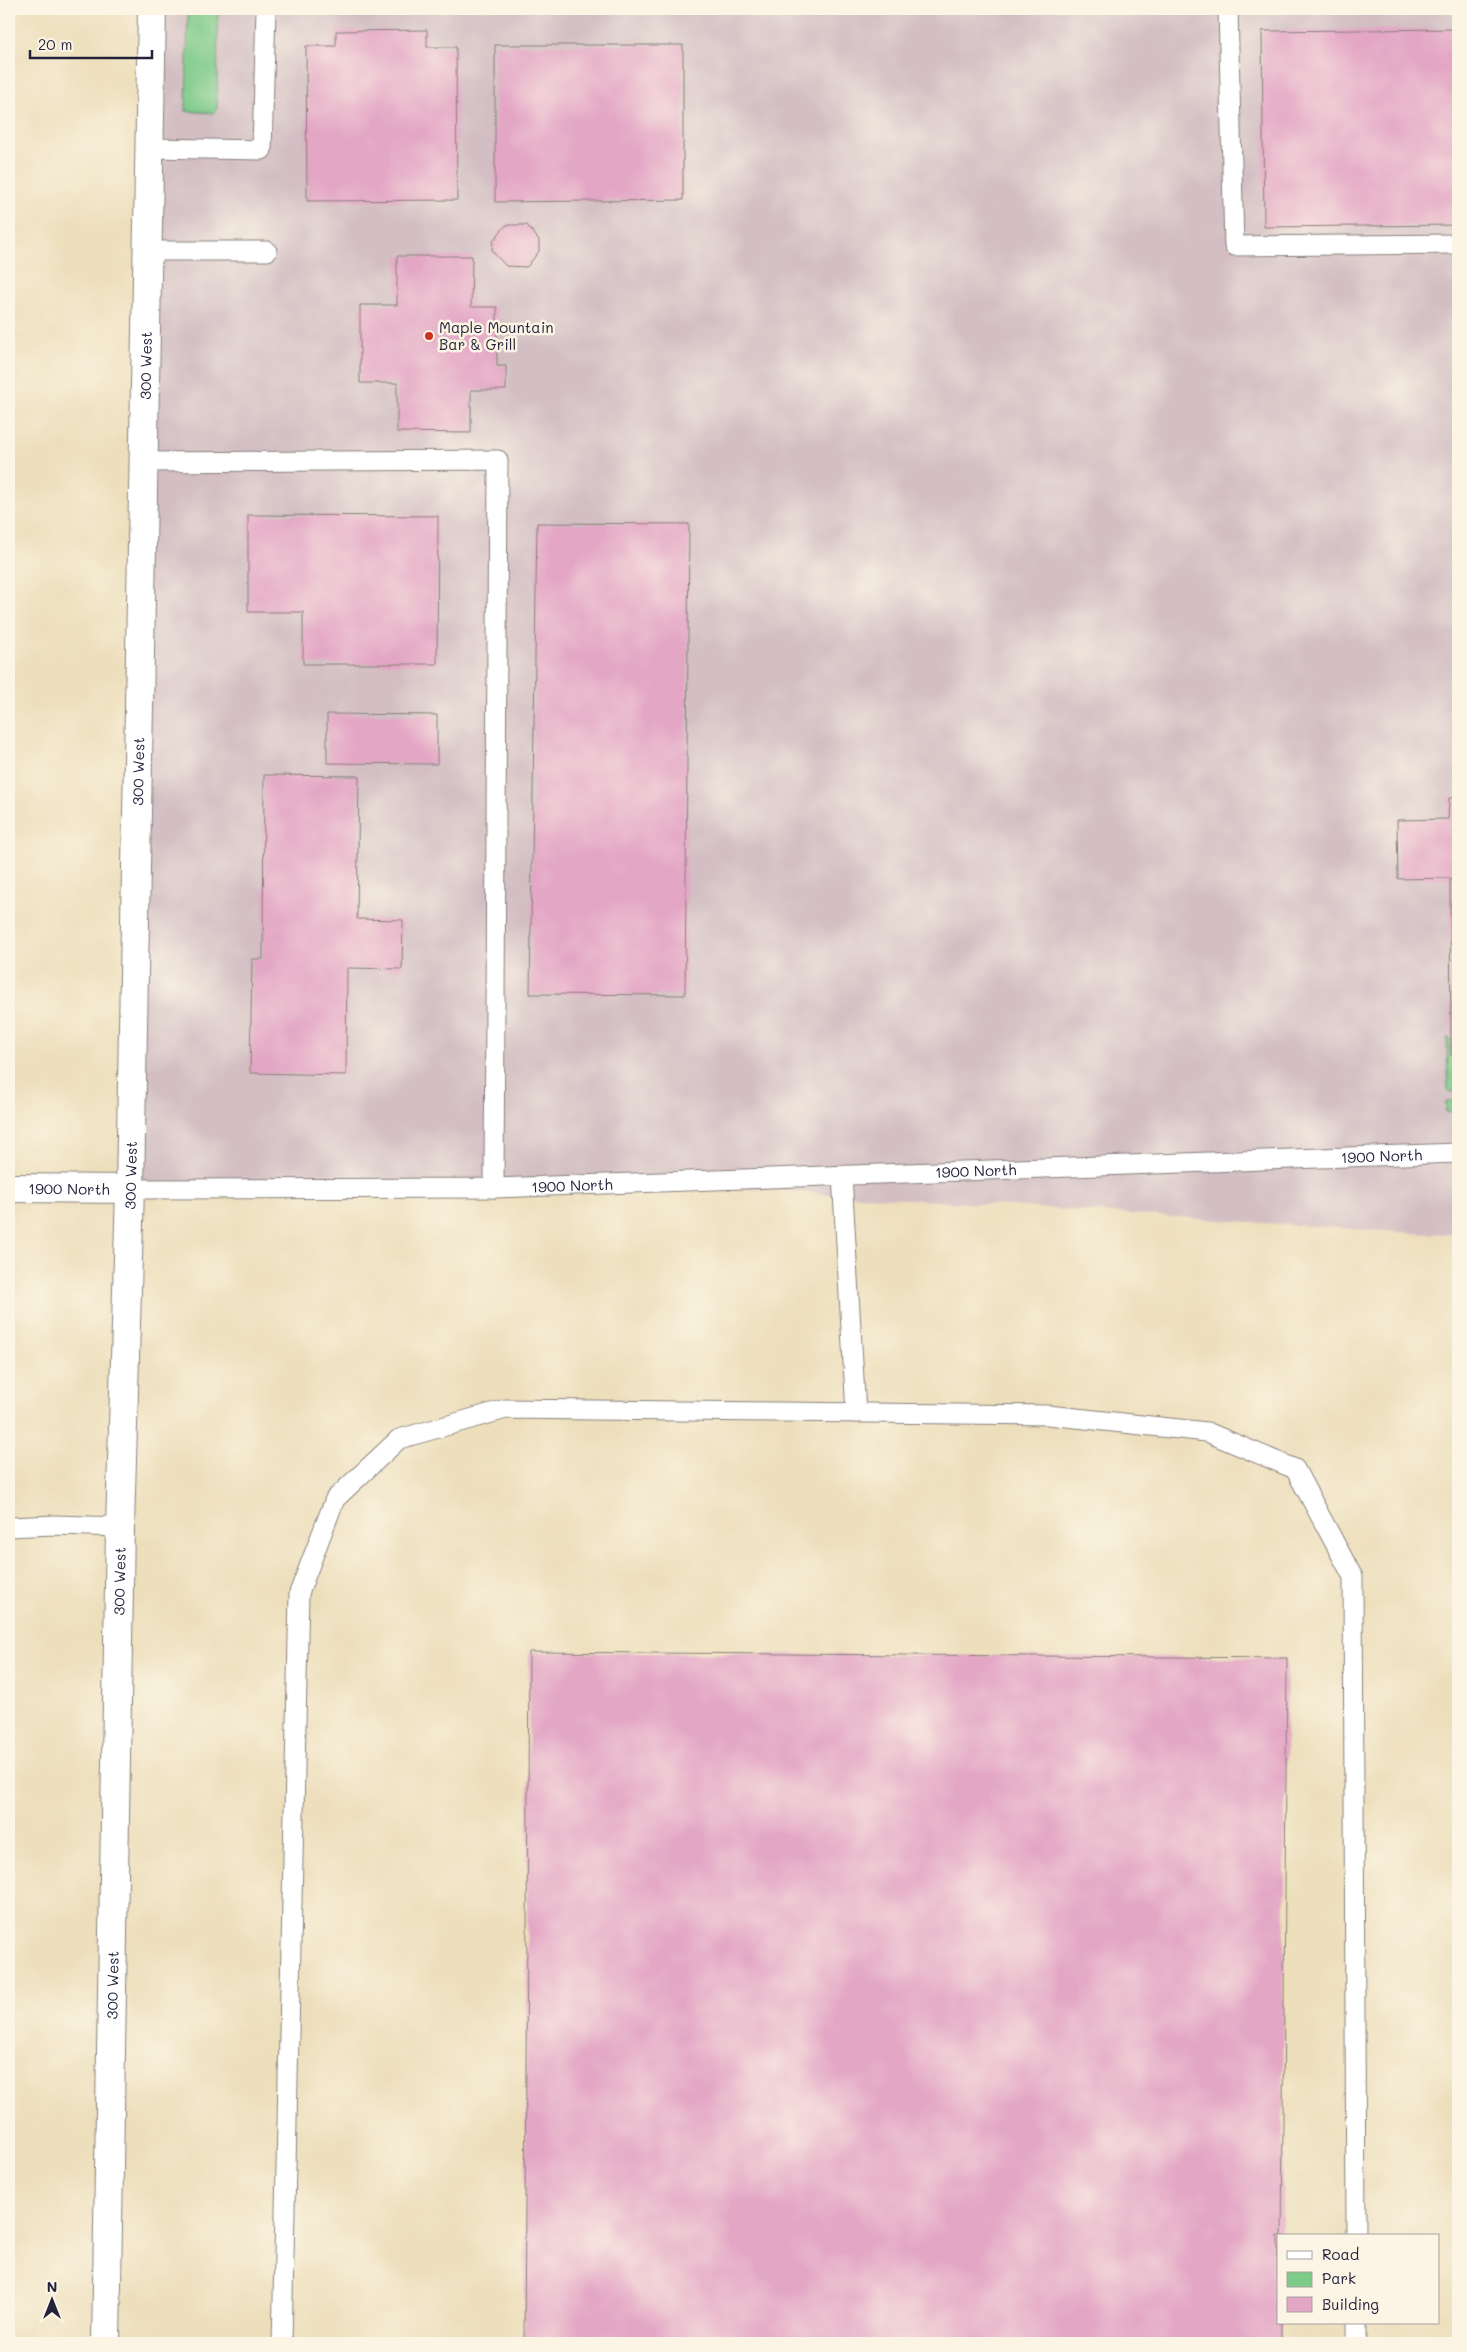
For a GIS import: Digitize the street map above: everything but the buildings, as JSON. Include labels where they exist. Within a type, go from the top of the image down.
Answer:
[{"type":"street","name":"300 West","points":[[106,2343],[120,1527],[130,1189],[143,462],[149,251],[152,9]]},
{"type":"street","name":"1900 North","points":[[9,1188],[130,1189]]},
{"type":"lane","points":[[150,148],[262,150],[266,9]]},
{"type":"lane","points":[[1228,9],[1234,246],[1458,244]]},
{"type":"lane","points":[[149,251],[267,252]]},
{"type":"lane","points":[[143,462],[498,460],[494,1188]]},
{"type":"lane","name":"1900 North","points":[[130,1189],[494,1188],[1458,1153]]},
{"type":"lane","points":[[842,1176],[856,1413]]},
{"type":"lane","points":[[282,2343],[298,1593],[335,1499],[399,1438],[506,1409],[1048,1415],[1207,1432],[1295,1469],[1353,1577],[1356,2234]]},
{"type":"lane","points":[[9,1527],[56,1525],[120,1527]]},
{"type":"lane","points":[[1357,2324],[1357,2343]]},
{"type":"shaded area","points":[[152,9],[1458,9],[1458,1215],[1452,1215],[1452,1233],[1428,1234],[665,1183],[130,1189]]},
{"type":"green space","points":[[188,9],[218,9],[217,109],[213,113],[186,111]]},
{"type":"green space","points":[[1447,1038],[1451,1038],[1451,1055],[1458,1055],[1458,1092],[1448,1092]]},
{"type":"green space","points":[[1446,1101],[1458,1101],[1458,1111],[1446,1112]]},
{"type":"place","name":"Maple Mountain Bar & Grill","points":[[429,336]]}]
